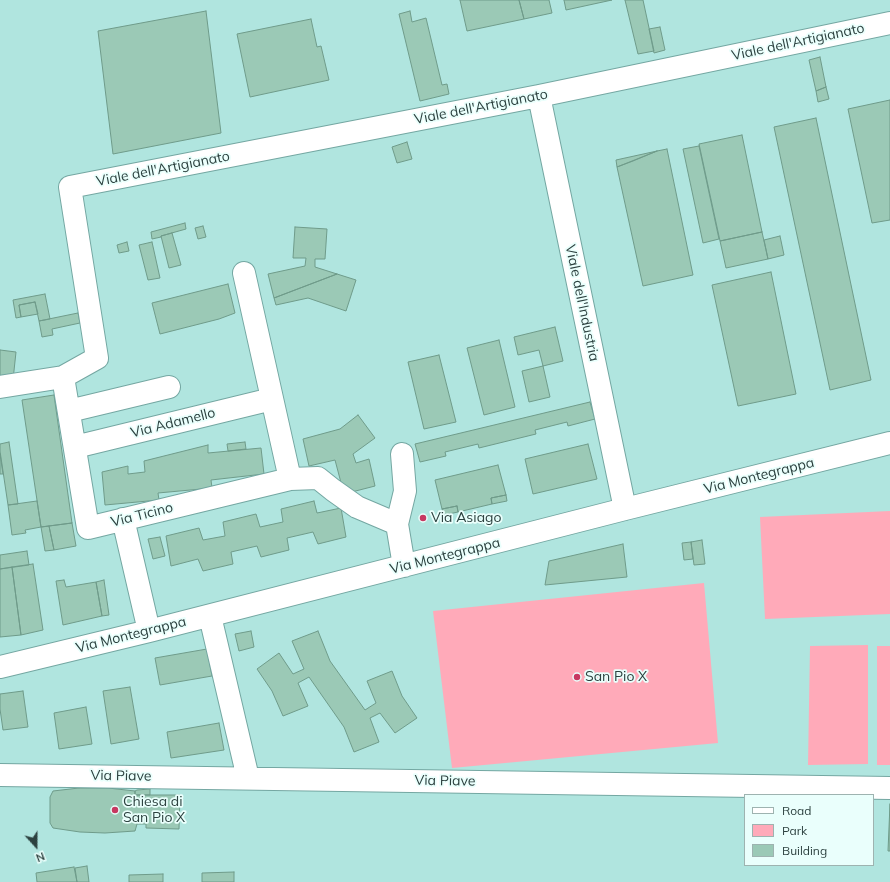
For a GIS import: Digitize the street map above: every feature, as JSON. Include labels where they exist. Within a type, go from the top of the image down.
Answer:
[{"type":"street","name":"Viale dell'Artigianato","points":[[63,377],[98,358],[70,187],[539,96],[890,23]]},
{"type":"street","name":"Viale dell'Industria","points":[[539,96],[625,509]]},
{"type":"street","points":[[244,273],[290,479]]},
{"type":"street","points":[[0,387],[63,377]]},
{"type":"street","name":"Via Ticino","points":[[63,377],[88,528],[290,479],[318,478],[357,507],[397,524]]},
{"type":"street","points":[[69,411],[169,387]]},
{"type":"street","name":"Via Adamello","points":[[75,448],[272,399]]},
{"type":"street","name":"Via Montegrappa","points":[[0,667],[210,616],[890,442]]},
{"type":"street","points":[[402,454],[405,491],[397,524],[404,566]]},
{"type":"street","points":[[123,519],[149,631]]},
{"type":"street","points":[[210,616],[248,778]]},
{"type":"street","name":"Via Piave","points":[[0,775],[890,788]]},
{"type":"green space","points":[[890,511],[890,614],[765,619],[760,517]]},
{"type":"green space","name":"San Pio X","points":[[704,583],[718,743],[452,768],[433,611]]},
{"type":"green space","points":[[868,645],[868,764],[808,765],[810,646]]},
{"type":"green space","points":[[877,646],[890,646],[890,765],[877,765]]},
{"type":"building","points":[[460,0],[519,0],[524,19],[467,31]]},
{"type":"building","points":[[519,0],[549,0],[552,13],[524,19]]},
{"type":"building","points":[[564,0],[612,0],[566,10]]},
{"type":"building","points":[[625,0],[643,0],[654,51],[638,54]]},
{"type":"building","points":[[206,11],[221,133],[113,154],[98,31]]},
{"type":"building","points":[[410,11],[412,22],[426,18],[442,85],[447,84],[449,94],[420,101],[399,14]]},
{"type":"building","points":[[311,19],[317,47],[321,46],[329,80],[250,97],[237,34]]},
{"type":"building","points":[[660,27],[665,50],[654,53],[649,29]]},
{"type":"building","points":[[820,57],[826,87],[816,91],[809,60]]},
{"type":"building","points":[[826,87],[829,99],[818,102],[816,91]]},
{"type":"building","points":[[890,100],[890,220],[872,223],[848,109]]},
{"type":"building","points":[[816,118],[871,380],[830,390],[774,127]]},
{"type":"building","points":[[742,135],[762,232],[720,241],[699,144]]},
{"type":"building","points":[[407,142],[412,159],[397,163],[392,147]]},
{"type":"building","points":[[699,146],[719,239],[703,243],[683,149]]},
{"type":"building","points":[[667,149],[693,275],[643,286],[617,167],[657,151]]},
{"type":"building","points":[[657,151],[633,161],[617,167],[616,160]]},
{"type":"building","points":[[185,223],[186,229],[152,239],[151,232]]},
{"type":"building","points":[[203,226],[206,237],[198,239],[195,228]]},
{"type":"building","points":[[295,227],[327,229],[325,259],[315,259],[315,267],[337,274],[274,298],[268,274],[305,266],[306,258],[293,258]]},
{"type":"building","points":[[762,232],[768,259],[726,268],[720,241]]},
{"type":"building","points":[[172,233],[181,265],[169,268],[161,236]]},
{"type":"building","points":[[780,236],[784,255],[768,259],[764,240]]},
{"type":"building","points":[[127,242],[129,251],[119,253],[117,245]]},
{"type":"building","points":[[152,242],[160,278],[148,280],[139,245]]},
{"type":"building","points":[[771,272],[796,394],[738,406],[712,285]]},
{"type":"building","points":[[337,274],[356,280],[346,311],[308,298],[276,305],[274,298]]},
{"type":"building","points":[[228,284],[235,313],[219,319],[160,334],[152,303]]},
{"type":"building","points":[[45,294],[50,319],[39,321],[35,302],[19,305],[21,317],[16,318],[13,300]]},
{"type":"building","points":[[35,302],[38,314],[21,317],[19,305]]},
{"type":"building","points":[[78,313],[80,323],[52,329],[53,335],[42,337],[39,321]]},
{"type":"building","points":[[555,327],[563,361],[543,366],[539,350],[518,355],[514,337]]},
{"type":"building","points":[[499,340],[515,407],[484,415],[467,348]]},
{"type":"building","points":[[0,350],[16,352],[13,380],[0,380]]},
{"type":"building","points":[[439,355],[456,422],[424,429],[408,362]]},
{"type":"building","points":[[543,366],[550,397],[529,402],[522,371]]},
{"type":"building","points":[[54,395],[72,523],[41,527],[22,400]]},
{"type":"building","points":[[590,402],[595,419],[568,426],[567,422],[535,430],[536,434],[479,448],[478,444],[445,452],[446,456],[420,462],[415,444]]},
{"type":"building","points":[[358,415],[375,438],[353,454],[356,463],[369,459],[375,486],[344,494],[335,460],[309,466],[303,439],[340,429]]},
{"type":"building","points":[[9,442],[18,504],[8,505],[0,444]]},
{"type":"building","points":[[245,442],[246,449],[228,451],[227,444]]},
{"type":"building","points":[[588,444],[597,479],[533,494],[525,459]]},
{"type":"building","points":[[208,445],[208,453],[261,448],[264,474],[211,480],[212,488],[158,493],[159,500],[105,505],[102,472],[128,466],[128,474],[145,472],[144,461]]},
{"type":"building","points":[[0,454],[3,474],[0,474]]},
{"type":"building","points":[[498,465],[506,495],[491,498],[492,504],[458,512],[457,506],[442,509],[435,480]]},
{"type":"building","points":[[506,495],[507,501],[492,504],[491,498]]},
{"type":"building","points":[[37,501],[41,527],[25,530],[26,533],[12,535],[8,505]]},
{"type":"building","points":[[314,501],[317,513],[341,508],[346,537],[318,544],[313,532],[287,538],[289,550],[261,557],[257,546],[231,552],[233,564],[203,571],[198,559],[171,566],[166,536],[199,528],[203,540],[225,536],[223,522],[256,514],[260,527],[283,522],[281,509]]},
{"type":"building","points":[[457,506],[458,512],[444,515],[442,509]]},
{"type":"building","points":[[72,523],[76,546],[54,550],[49,526]]},
{"type":"building","points":[[49,526],[54,550],[45,551],[41,527]]},
{"type":"building","points":[[160,537],[165,556],[153,559],[148,539]]},
{"type":"building","points":[[702,540],[705,564],[694,565],[691,542]]},
{"type":"building","points":[[691,542],[693,559],[684,560],[682,543]]},
{"type":"building","points":[[623,544],[627,577],[545,585],[549,561]]},
{"type":"building","points":[[27,551],[29,565],[0,569],[0,555]]},
{"type":"building","points":[[33,564],[43,630],[21,635],[12,567]]},
{"type":"building","points":[[12,567],[21,635],[0,637],[0,569]]},
{"type":"building","points":[[64,580],[66,587],[96,582],[102,616],[63,625],[56,581]]},
{"type":"building","points":[[104,580],[109,615],[102,616],[96,582]]},
{"type":"building","points":[[251,631],[254,647],[239,651],[235,634]]},
{"type":"building","points":[[318,631],[330,661],[365,710],[376,703],[367,681],[392,671],[402,696],[417,718],[395,733],[380,713],[370,718],[379,742],[354,752],[344,727],[309,677],[298,683],[308,706],[283,716],[272,691],[257,669],[279,653],[293,674],[304,669],[292,641]]},
{"type":"building","points":[[207,649],[212,676],[160,685],[155,658]]},
{"type":"building","points":[[130,687],[139,739],[111,744],[103,691]]},
{"type":"building","points":[[23,691],[28,727],[3,730],[0,709],[0,694]]},
{"type":"building","points":[[86,707],[92,744],[59,749],[54,713]]},
{"type":"building","points":[[219,723],[224,750],[171,758],[167,732]]},
{"type":"building","name":"Chiesa di San Pio X","points":[[79,788],[108,788],[135,791],[135,795],[180,795],[179,829],[146,828],[146,824],[137,824],[135,831],[105,833],[80,832],[53,828],[50,823],[50,797],[53,791]]},
{"type":"building","points":[[150,789],[150,795],[135,795],[135,791],[137,790]]},
{"type":"building","points":[[890,804],[890,851],[888,851]]},
{"type":"building","points":[[87,866],[89,882],[77,882],[75,868]]},
{"type":"building","points":[[74,867],[77,882],[37,882],[36,873]]},
{"type":"building","points":[[234,872],[234,882],[202,882],[202,873]]},
{"type":"building","points":[[163,874],[163,882],[129,882],[129,875]]},
{"type":"place","name":"Via Asiago","points":[[423,518]]},
{"type":"place","name":"San Pio X","points":[[577,677]]},
{"type":"place","name":"Chiesa di San Pio X","points":[[115,810]]}]
